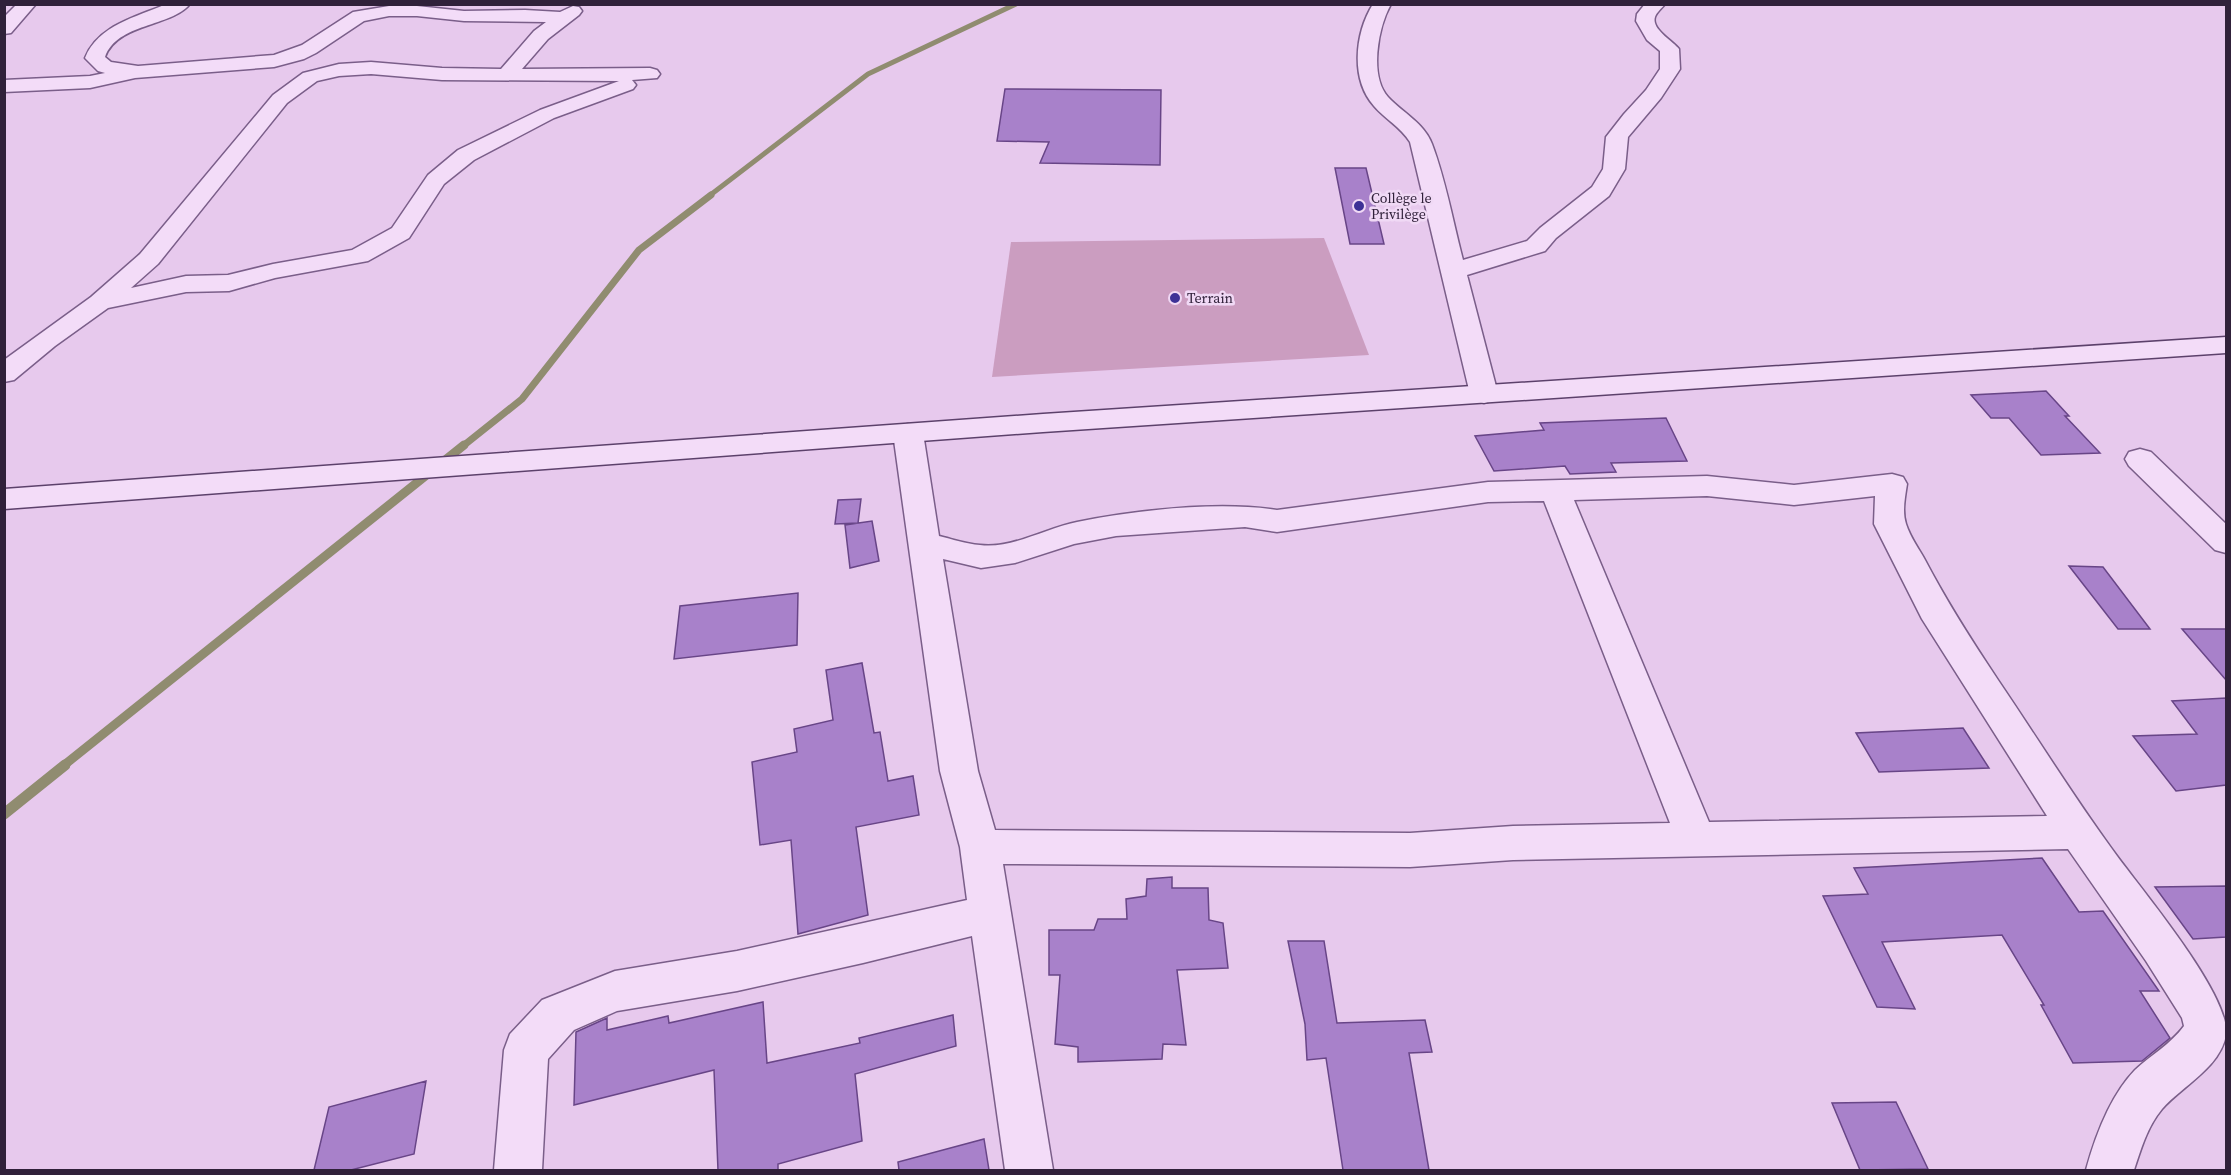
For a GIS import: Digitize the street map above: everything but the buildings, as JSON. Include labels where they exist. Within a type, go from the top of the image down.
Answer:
[{"type":"street","points":[[4,29],[27,4]]},
{"type":"street","points":[[99,64],[95,53],[97,48],[108,39],[133,25],[181,4]]},
{"type":"street","points":[[506,75],[541,35],[581,4]]},
{"type":"street","points":[[1382,4],[1369,32],[1370,76],[1376,94],[1410,126],[1421,142],[1484,394]]},
{"type":"street","points":[[1453,271],[1536,246],[1548,233],[1601,191],[1614,169],[1617,137],[1654,94],[1670,69],[1669,49],[1654,36],[1645,21],[1646,14],[1656,4]]},
{"type":"street","points":[[4,86],[90,82],[138,72],[284,59],[309,49],[347,22],[372,13],[400,10],[464,16],[525,15],[563,18]]},
{"type":"street","points":[[44,83],[99,64],[114,69],[138,72]]},
{"type":"street","points":[[4,374],[46,340],[100,302],[149,259],[280,99],[310,77],[339,70],[371,68],[442,74],[650,74],[622,87],[547,114],[466,155],[436,180],[406,228],[359,256],[273,271],[229,283],[186,284],[100,302]]},
{"type":"street","points":[[4,499],[908,433],[2226,345]]},
{"type":"street","points":[[908,433],[959,771],[980,847],[1029,1170]]},
{"type":"street","points":[[2140,459],[2226,542]]},
{"type":"street","points":[[925,544],[981,557],[1015,552],[1070,534],[1116,525],[1245,516],[1277,521],[1463,494],[1707,486],[1794,495],[1892,484],[1889,503],[1890,524],[1939,620],[2078,832],[2201,1010],[2207,1029],[2200,1045],[2154,1084],[2139,1100],[2125,1127],[2110,1170]]},
{"type":"street","points":[[1555,490],[1696,839]]},
{"type":"street","points":[[980,847],[1410,850],[1513,843],[2078,832]]},
{"type":"street","points":[[518,1170],[526,1050],[558,1015],[615,991],[737,971],[863,944],[989,913]]},
{"type":"shaded area","name":"Terrain","points":[[1324,238],[1369,355],[992,377],[1011,242]]},
{"type":"waterway","points":[[709,196],[868,74],[1016,4]]},
{"type":"waterway","points":[[463,446],[522,399],[639,250],[711,195]]},
{"type":"waterway","points":[[63,766],[464,445]]},
{"type":"waterway","points":[[4,814],[65,765]]},
{"type":"place","name":"Collège le Privilège","points":[[1359,206]]},
{"type":"place","name":"Terrain","points":[[1175,298]]}]
